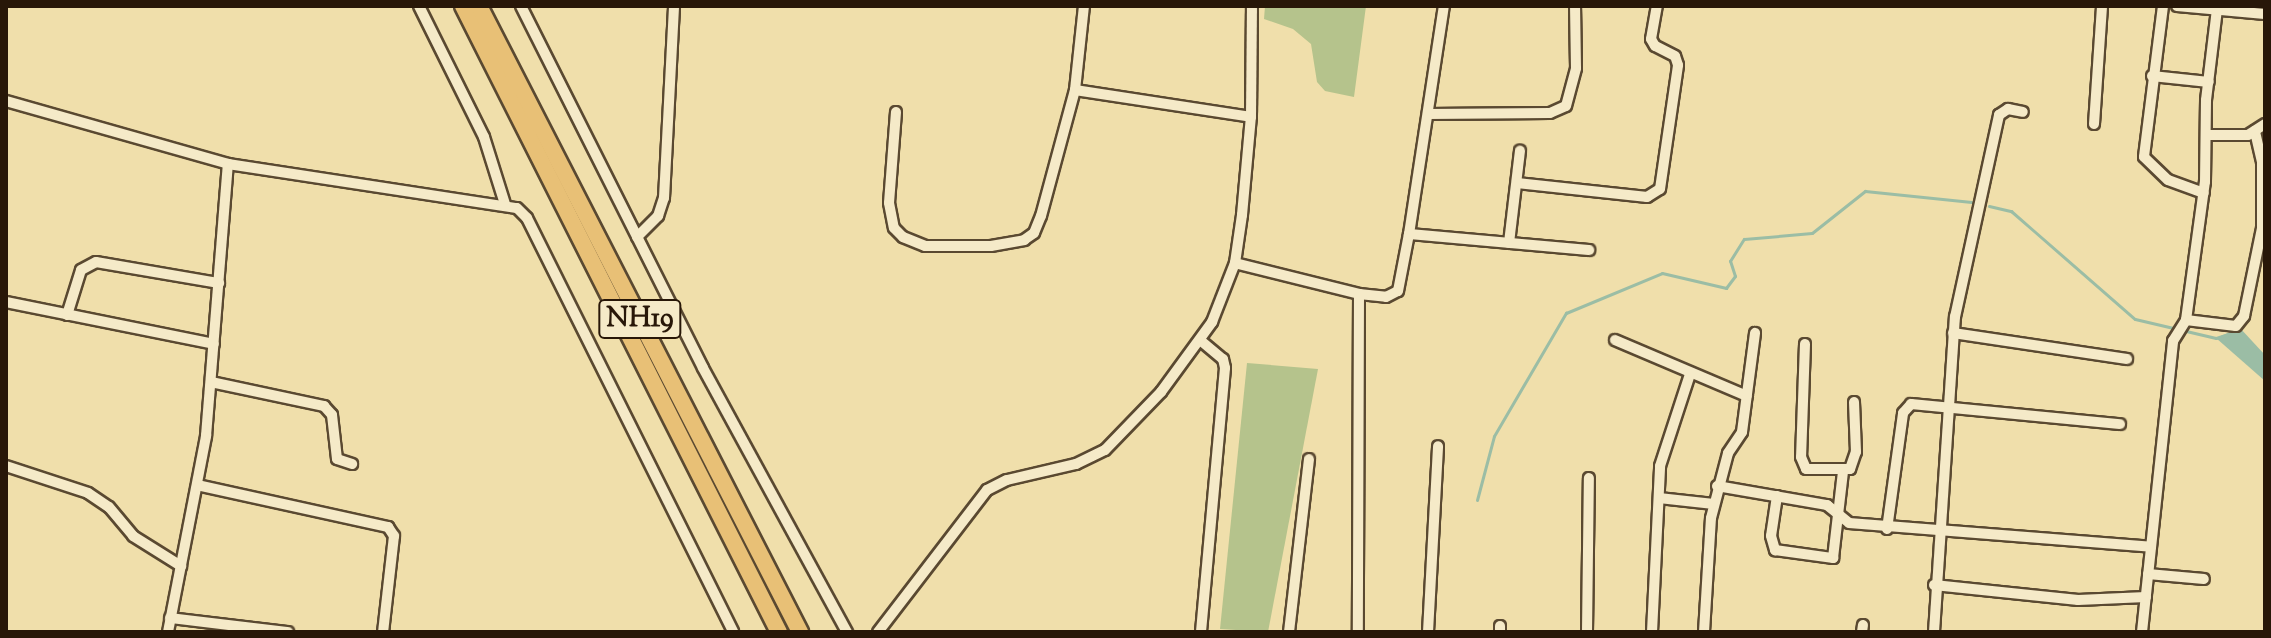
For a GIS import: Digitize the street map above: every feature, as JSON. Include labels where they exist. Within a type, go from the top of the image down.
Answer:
[{"type":"highway","name":"NH19","points":[[463,6],[779,632]]},
{"type":"highway","name":"NH19","points":[[479,6],[800,632]]},
{"type":"street","points":[[419,6],[484,137],[505,204]]},
{"type":"street","points":[[521,6],[637,237],[847,632]]},
{"type":"street","points":[[637,237],[658,216],[664,198],[674,6]]},
{"type":"street","points":[[896,112],[889,203],[894,228],[925,246],[991,246],[1034,233],[1075,90],[1084,6]]},
{"type":"street","points":[[878,632],[987,490],[1007,480],[1076,464],[1105,450],[1161,392],[1212,322],[1235,263],[1251,117],[1252,6]]},
{"type":"street","points":[[1235,263],[1359,294],[1386,297],[1398,291],[1444,6]]},
{"type":"street","points":[[1428,114],[1550,113],[1566,106],[1576,68],[1575,6]]},
{"type":"street","points":[[1517,183],[1647,197],[1660,189],[1678,65],[1675,56],[1655,46],[1651,39],[1657,6]]},
{"type":"street","points":[[2094,124],[2102,6]]},
{"type":"street","points":[[2163,6],[2144,157],[2168,180],[2204,193]]},
{"type":"street","points":[[2177,6],[2265,14]]},
{"type":"street","points":[[2142,632],[2173,341],[2184,322],[2204,193],[2209,82],[2217,9]]},
{"type":"street","points":[[2152,76],[2209,82]]},
{"type":"street","points":[[1075,90],[1251,117]]},
{"type":"street","points":[[6,101],[228,164],[446,200],[505,204],[527,218],[733,632]]},
{"type":"street","points":[[1934,632],[1945,407],[1953,333],[1999,115],[2008,109],[2023,112]]},
{"type":"street","points":[[2206,135],[2237,137],[2265,124]]},
{"type":"street","points":[[2184,322],[2236,326],[2258,290],[2264,196],[2255,131]]},
{"type":"street","points":[[1509,243],[1520,151]]},
{"type":"street","points":[[168,632],[197,485],[211,382],[228,164]]},
{"type":"street","points":[[1409,234],[1589,250]]},
{"type":"street","points":[[67,315],[81,270],[96,262],[219,283]]},
{"type":"street","points":[[1358,632],[1359,294]]},
{"type":"street","points":[[6,302],[214,344]]},
{"type":"street","points":[[1704,632],[1717,486],[1742,432],[1755,333]]},
{"type":"street","points":[[1953,333],[2127,359]]},
{"type":"street","points":[[1201,337],[1223,359],[1225,368],[1201,632]]},
{"type":"street","points":[[1615,340],[1747,396]]},
{"type":"street","points":[[1805,344],[1803,466],[1843,472],[1850,469],[1856,452],[1854,402]]},
{"type":"street","points":[[1652,632],[1664,441],[1690,374]]},
{"type":"street","points":[[211,382],[324,406],[332,415],[337,459],[352,464]]},
{"type":"street","points":[[1887,529],[1905,407],[1945,407],[2120,424]]},
{"type":"street","points":[[1428,632],[1438,446]]},
{"type":"street","points":[[1289,632],[1309,459]]},
{"type":"street","points":[[6,466],[88,493],[133,536],[181,566]]},
{"type":"street","points":[[1777,496],[1771,536],[1775,550],[1782,554],[1833,558],[1843,472]]},
{"type":"street","points":[[1587,632],[1589,478]]},
{"type":"street","points":[[197,485],[388,527],[394,536],[383,632]]},
{"type":"street","points":[[1717,486],[1827,505],[1836,517],[1887,529],[1939,530],[2151,547]]},
{"type":"street","points":[[1659,498],[1714,504]]},
{"type":"street","points":[[2148,574],[2204,579]]},
{"type":"street","points":[[1934,585],[2078,600],[2146,597]]},
{"type":"street","points":[[170,618],[187,627],[288,632]]},
{"type":"shaded area","points":[[1265,6],[1366,6],[1354,97],[1325,91],[1317,82],[1311,44],[1293,29],[1264,19]]},
{"type":"shaded area","points":[[2240,328],[2265,355],[2265,381],[2216,338]]},
{"type":"shaded area","points":[[1247,363],[1318,369],[1268,632],[1220,629]]},
{"type":"waterway","points":[[1477,500],[1494,436],[1566,313],[1662,273],[1726,288],[1735,276],[1730,261],[1744,239],[1812,233],[1865,191],[1971,202]]},
{"type":"waterway","points":[[1989,206],[2011,211],[2135,319],[2216,338],[2228,334]]}]
